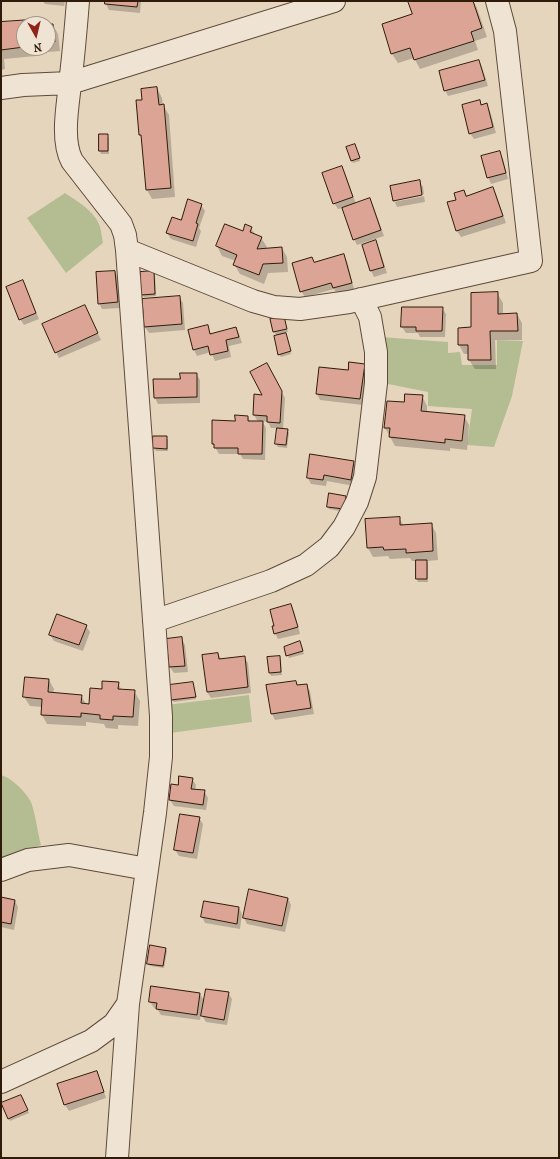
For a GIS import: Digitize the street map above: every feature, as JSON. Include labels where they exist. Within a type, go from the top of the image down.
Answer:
[{"type":"street","points":[[78,1],[66,142],[68,153],[72,160],[121,224],[127,250],[161,716],[161,757],[128,1004],[117,1158]]},
{"type":"street","points":[[1,88],[23,85],[70,83],[334,1]]},
{"type":"street","points":[[127,250],[253,300],[274,307],[300,308],[361,299],[531,261],[506,31],[497,1]]},
{"type":"street","points":[[154,621],[271,581],[306,565],[329,547],[344,527],[357,502],[365,477],[376,383],[376,352],[370,317],[361,299]]},
{"type":"street","points":[[1,870],[28,860],[70,855],[147,869]]},
{"type":"street","points":[[1,1082],[91,1041],[114,1024],[128,1004]]},
{"type":"green space","points":[[65,193],[93,214],[99,224],[103,243],[66,273],[27,218]]},
{"type":"green space","points":[[381,337],[448,342],[448,353],[460,352],[462,365],[497,365],[497,340],[523,341],[512,396],[494,447],[467,445],[472,409],[428,406],[428,392],[388,384]]},
{"type":"green space","points":[[249,695],[252,722],[170,733],[166,705]]},
{"type":"green space","points":[[1,775],[10,779],[18,786],[31,802],[41,845],[1,860]]},
{"type":"building","points":[[105,1],[138,1],[137,7],[105,4]]},
{"type":"building","points":[[408,1],[473,1],[482,28],[471,32],[474,41],[414,60],[410,48],[391,54],[382,24],[412,14]]},
{"type":"building","points":[[16,21],[16,48],[1,50],[1,22]]},
{"type":"building","points":[[479,60],[485,80],[444,91],[439,71]]},
{"type":"building","points":[[157,87],[159,105],[164,104],[171,188],[146,190],[136,100],[142,100],[141,89]]},
{"type":"building","points":[[480,100],[481,105],[487,103],[493,127],[469,134],[462,105]]},
{"type":"building","points":[[99,134],[108,134],[108,151],[99,151]]},
{"type":"building","points":[[355,144],[360,158],[351,161],[346,147]]},
{"type":"building","points":[[500,151],[506,173],[487,178],[481,156]]},
{"type":"building","points":[[342,166],[353,197],[333,204],[322,173]]},
{"type":"building","points":[[420,180],[422,195],[393,201],[390,186]]},
{"type":"building","points":[[493,187],[503,216],[456,231],[447,202],[456,200],[454,193],[464,190],[466,196]]},
{"type":"building","points":[[370,198],[381,230],[353,240],[342,208]]},
{"type":"building","points":[[188,199],[202,204],[196,223],[198,224],[193,241],[166,233],[172,217],[181,220]]},
{"type":"building","points":[[225,224],[243,231],[245,224],[252,227],[250,232],[262,237],[257,249],[282,247],[283,263],[263,264],[259,275],[233,265],[237,255],[216,246]]},
{"type":"building","points":[[376,240],[384,267],[370,271],[362,245]]},
{"type":"building","points":[[344,254],[352,283],[333,288],[331,283],[300,292],[292,263],[312,257],[314,262]]},
{"type":"building","points":[[115,271],[118,302],[98,304],[96,272]]},
{"type":"building","points":[[154,271],[155,294],[141,295],[140,272]]},
{"type":"building","points":[[23,280],[36,313],[19,320],[6,287]]},
{"type":"building","points":[[498,292],[498,314],[517,313],[518,331],[490,331],[491,360],[468,360],[468,345],[458,345],[458,328],[471,327],[471,293]]},
{"type":"building","points":[[180,296],[182,324],[144,327],[142,299]]},
{"type":"building","points":[[85,305],[98,333],[55,353],[42,324]]},
{"type":"building","points":[[402,307],[443,307],[442,331],[416,331],[416,327],[401,327]]},
{"type":"building","points":[[284,316],[287,329],[273,332],[270,319]]},
{"type":"building","points":[[208,325],[210,334],[236,327],[239,337],[226,340],[228,351],[210,355],[208,346],[193,350],[188,330]]},
{"type":"building","points":[[286,333],[291,351],[278,355],[274,336]]},
{"type":"building","points":[[349,362],[365,364],[360,399],[316,394],[319,367],[348,370]]},
{"type":"building","points":[[267,363],[282,391],[280,423],[267,422],[267,416],[253,415],[254,394],[262,395],[250,372]]},
{"type":"building","points":[[180,373],[197,373],[197,397],[154,398],[153,379],[180,379]]},
{"type":"building","points":[[405,394],[423,395],[421,411],[465,415],[462,441],[445,439],[445,443],[389,437],[390,428],[384,428],[387,401],[404,402]]},
{"type":"building","points":[[235,415],[248,416],[248,421],[263,421],[262,454],[238,454],[238,448],[214,448],[214,444],[212,444],[212,420],[235,421]]},
{"type":"building","points":[[277,428],[288,429],[286,445],[275,444]]},
{"type":"building","points":[[153,436],[167,436],[167,449],[153,448]]},
{"type":"building","points":[[310,454],[354,461],[351,480],[324,475],[323,480],[307,478]]},
{"type":"building","points":[[329,493],[346,496],[344,509],[327,507]]},
{"type":"building","points":[[400,517],[400,525],[432,523],[433,551],[406,553],[406,549],[384,550],[383,547],[367,548],[365,519]]},
{"type":"building","points":[[416,560],[427,560],[427,579],[416,579]]},
{"type":"building","points":[[291,604],[298,627],[274,634],[272,626],[274,626],[270,610]]},
{"type":"building","points":[[57,614],[87,625],[79,645],[49,635]]},
{"type":"building","points":[[182,637],[185,666],[169,667],[166,639]]},
{"type":"building","points":[[300,641],[303,651],[286,656],[284,647]]},
{"type":"building","points":[[218,653],[219,659],[245,656],[248,687],[207,692],[202,655]]},
{"type":"building","points":[[280,656],[281,672],[269,673],[267,657]]},
{"type":"building","points":[[25,677],[49,679],[48,692],[82,695],[81,703],[89,704],[90,688],[102,689],[102,681],[119,682],[118,689],[135,690],[133,717],[113,716],[113,720],[100,719],[100,715],[81,713],[81,717],[41,715],[42,699],[23,697]]},
{"type":"building","points":[[296,681],[297,685],[307,684],[311,708],[271,714],[266,685]]},
{"type":"building","points":[[193,682],[196,697],[171,700],[169,685]]},
{"type":"building","points":[[179,776],[193,778],[191,789],[205,790],[203,805],[169,800],[171,784],[178,785]]},
{"type":"building","points":[[180,814],[200,817],[193,853],[174,850]]},
{"type":"building","points":[[249,889],[288,898],[282,926],[243,918]]},
{"type":"building","points":[[1,897],[15,900],[11,924],[1,922]]},
{"type":"building","points":[[204,901],[239,907],[237,924],[201,917]]},
{"type":"building","points":[[150,945],[166,948],[163,966],[147,964]]},
{"type":"building","points":[[151,986],[200,993],[197,1015],[156,1009],[157,1003],[149,1002]]},
{"type":"building","points":[[206,989],[229,992],[224,1020],[201,1016]]},
{"type":"building","points":[[97,1071],[104,1092],[64,1105],[57,1084]]},
{"type":"building","points":[[21,1095],[28,1110],[8,1119],[1,1103]]}]
